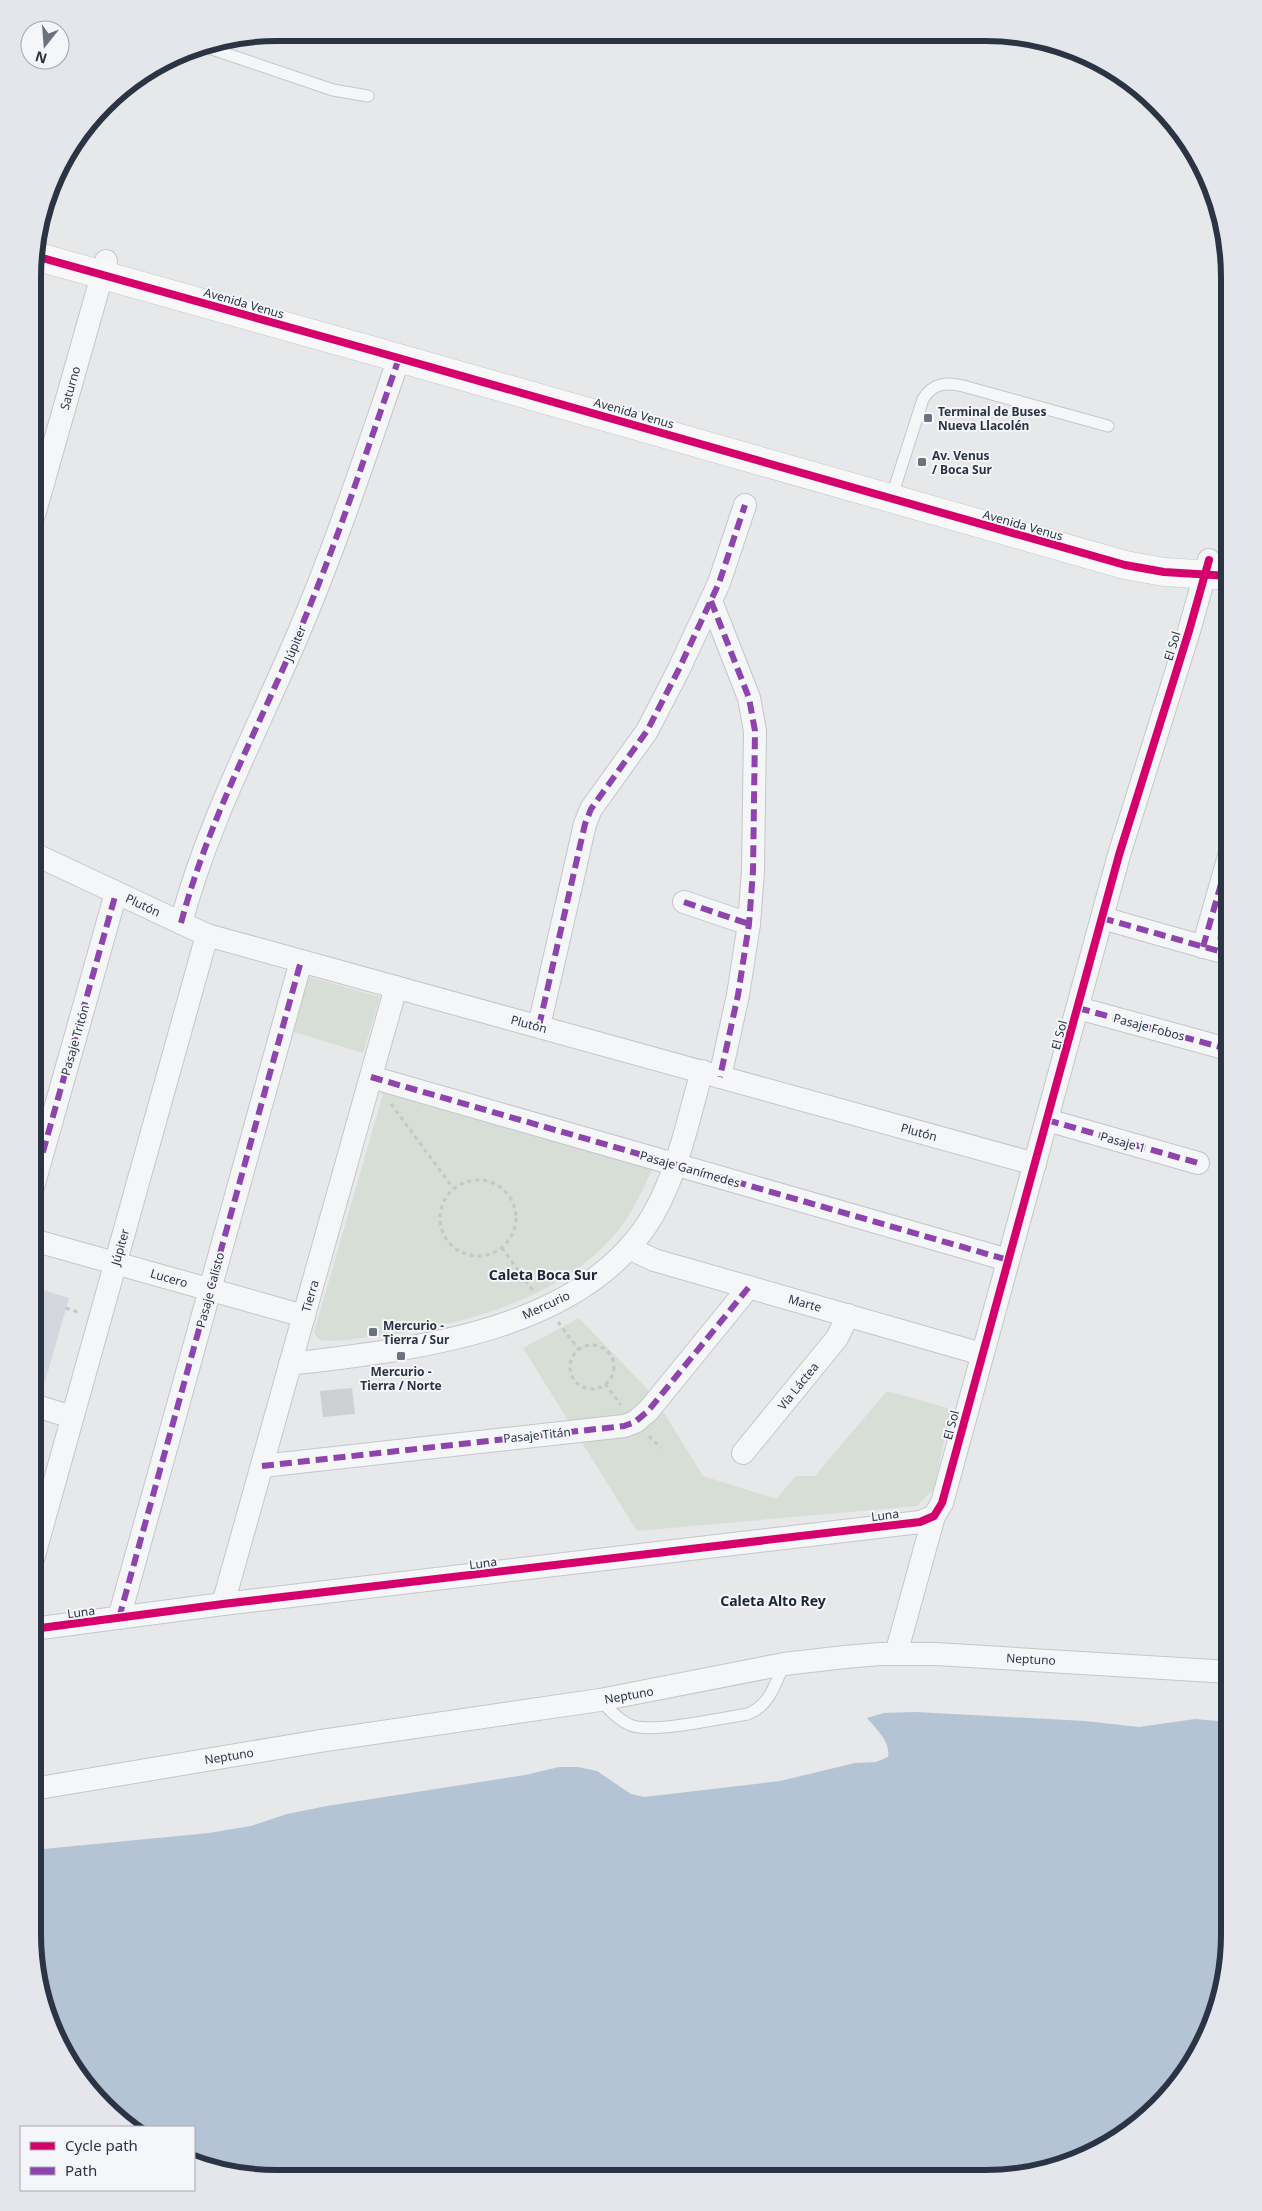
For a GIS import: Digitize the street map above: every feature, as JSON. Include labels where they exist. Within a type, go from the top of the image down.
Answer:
[{"type":"street","name":"Avenida Venus","points":[[43,244],[104,268],[399,358],[894,492]]},
{"type":"street","name":"Avenida Venus","points":[[42,257],[104,268],[408,343],[1125,565],[1164,572],[1218,568]]},
{"type":"street","name":"Saturno","points":[[41,489],[104,268]]},
{"type":"street","name":"Júpiter","points":[[181,923],[196,872],[220,807],[282,673],[321,576],[399,358]]},
{"type":"street","points":[[539,1026],[586,824],[591,810],[647,731],[711,601],[727,563],[745,505]]},
{"type":"street","name":"El Sol","points":[[896,1654],[934,1516],[942,1503],[1102,918],[1218,568]]},
{"type":"street","name":"Mercurio","points":[[290,1364],[406,1350],[492,1327],[546,1307],[568,1296],[610,1266],[629,1248],[652,1216],[675,1165],[711,1074],[738,995],[749,924],[753,871],[754,718],[711,601]]},
{"type":"street","name":"Plutón","points":[[41,857],[207,935],[1035,1164]]},
{"type":"street","points":[[1204,947],[1221,885]]},
{"type":"street","name":"Pasaje Tritón","points":[[41,1160],[116,893]]},
{"type":"street","points":[[684,902],[749,924]]},
{"type":"street","points":[[1102,918],[1221,952]]},
{"type":"street","name":"Júpiter","points":[[41,1530],[207,935]]},
{"type":"street","name":"Pasaje Calisto","points":[[119,1618],[301,961]]},
{"type":"street","name":"Tierra","points":[[223,1604],[396,987]]},
{"type":"street","name":"Pasaje Fobos","points":[[1078,1008],[1220,1047]]},
{"type":"street","name":"Pasaje Ganímedes","points":[[371,1077],[1008,1260]]},
{"type":"street","name":"Pasaje 1","points":[[1047,1120],[1198,1163]]},
{"type":"street","name":"Lucero","points":[[41,1242],[304,1316]]},
{"type":"street","name":"Marte","points":[[629,1248],[654,1260],[982,1354]]},
{"type":"street","name":"Pasaje Titán","points":[[262,1466],[624,1426],[634,1422],[648,1411],[749,1287]]},
{"type":"street","name":"Vía Láctea","points":[[743,1452],[834,1342],[848,1316]]},
{"type":"street","points":[[41,1407],[72,1417]]},
{"type":"street","name":"Luna","points":[[41,1628],[223,1604],[910,1524],[928,1520],[934,1516]]},
{"type":"street","name":"Neptuno","points":[[41,1785],[600,1700],[784,1664],[845,1657],[945,1654],[1221,1671]]},
{"type":"lane","points":[[215,49],[333,90],[368,96]]},
{"type":"lane","points":[[894,492],[923,399],[932,388],[944,383],[963,386],[1108,426]]},
{"type":"lane","points":[[600,1700],[620,1720],[647,1729],[748,1714],[756,1711],[766,1702],[784,1664]]},
{"type":"path","points":[[371,1077],[453,1188]]},
{"type":"path","points":[[474,1180],[485,1180],[495,1184],[511,1199],[516,1209],[514,1231],[509,1241],[502,1248],[492,1254],[471,1256],[460,1252],[445,1238],[440,1217],[446,1196],[453,1188],[474,1180]]},
{"type":"path","points":[[592,1345],[599,1346],[605,1350],[612,1360],[612,1375],[605,1384],[598,1388],[584,1387],[578,1383],[571,1373],[572,1358],[582,1348],[592,1345]]},
{"type":"shaded area","points":[[306,976],[380,997],[363,1053],[291,1031]]},
{"type":"shaded area","points":[[384,1091],[653,1167],[632,1210],[612,1238],[580,1267],[553,1284],[494,1310],[430,1328],[345,1340],[320,1340],[314,1332]]},
{"type":"shaded area","points":[[41,1289],[69,1298],[41,1392]]},
{"type":"shaded area","points":[[579,1318],[653,1395],[703,1476],[776,1499],[796,1476],[815,1476],[887,1391],[951,1409],[934,1489],[917,1506],[637,1531],[523,1348]]},
{"type":"water","points":[[915,1712],[1085,1721],[1139,1727],[1195,1719],[1221,1721],[1221,1934],[1219,1965],[1208,2010],[1203,2024],[1181,2065],[1152,2101],[1116,2130],[1075,2152],[1046,2162],[1016,2168],[985,2170],[277,2170],[246,2168],[216,2162],[195,2155],[195,2126],[141,2126],[134,2121],[110,2101],[90,2077],[73,2052],[59,2024],[49,1995],[43,1965],[41,1849],[209,1833],[251,1826],[287,1814],[327,1806],[525,1775],[559,1767],[578,1767],[597,1771],[631,1794],[644,1797],[780,1781],[855,1763],[876,1762],[888,1757],[885,1741],[867,1718],[884,1713]]},
{"type":"building","points":[[352,1388],[355,1414],[323,1417],[320,1391]]},
{"type":"marked path","points":[[181,923],[192,885],[219,812],[299,632],[326,565],[399,358]]},
{"type":"marked path","points":[[539,1026],[585,824],[591,809],[647,731],[678,671],[719,583],[745,505]]},
{"type":"marked path","points":[[711,601],[749,698],[755,731],[753,871],[749,924],[738,995],[720,1077]]},
{"type":"marked path","points":[[1203,947],[1221,884]]},
{"type":"marked path","points":[[41,1159],[116,893]]},
{"type":"marked path","points":[[684,902],[749,924]]},
{"type":"marked path","points":[[1102,918],[1221,952]]},
{"type":"marked path","points":[[119,1618],[301,961]]},
{"type":"marked path","points":[[1078,1008],[1220,1047]]},
{"type":"marked path","points":[[371,1077],[1008,1260]]},
{"type":"marked path","points":[[1047,1120],[1198,1163]]},
{"type":"marked path","points":[[262,1466],[624,1426],[635,1422],[648,1411],[749,1287]]},
{"type":"cycle path","points":[[42,258],[1125,565],[1164,572],[1221,576]]},
{"type":"cycle path","points":[[41,1628],[223,1604],[920,1522],[934,1516],[942,1503],[1119,855],[1189,631],[1209,560]]},
{"type":"place","name":"Terminal de Buses Nueva Llacolén","points":[[928,418]]},
{"type":"place","name":"Av. Venus / Boca Sur","points":[[922,462]]},
{"type":"place","name":"Mercurio - Tierra / Sur","points":[[373,1332]]},
{"type":"place","name":"Mercurio - Tierra / Norte","points":[[401,1356]]},
{"type":"district","name":"Caleta Boca Sur","points":[[543,1274]]},
{"type":"district","name":"Caleta Alto Rey","points":[[773,1600]]}]
